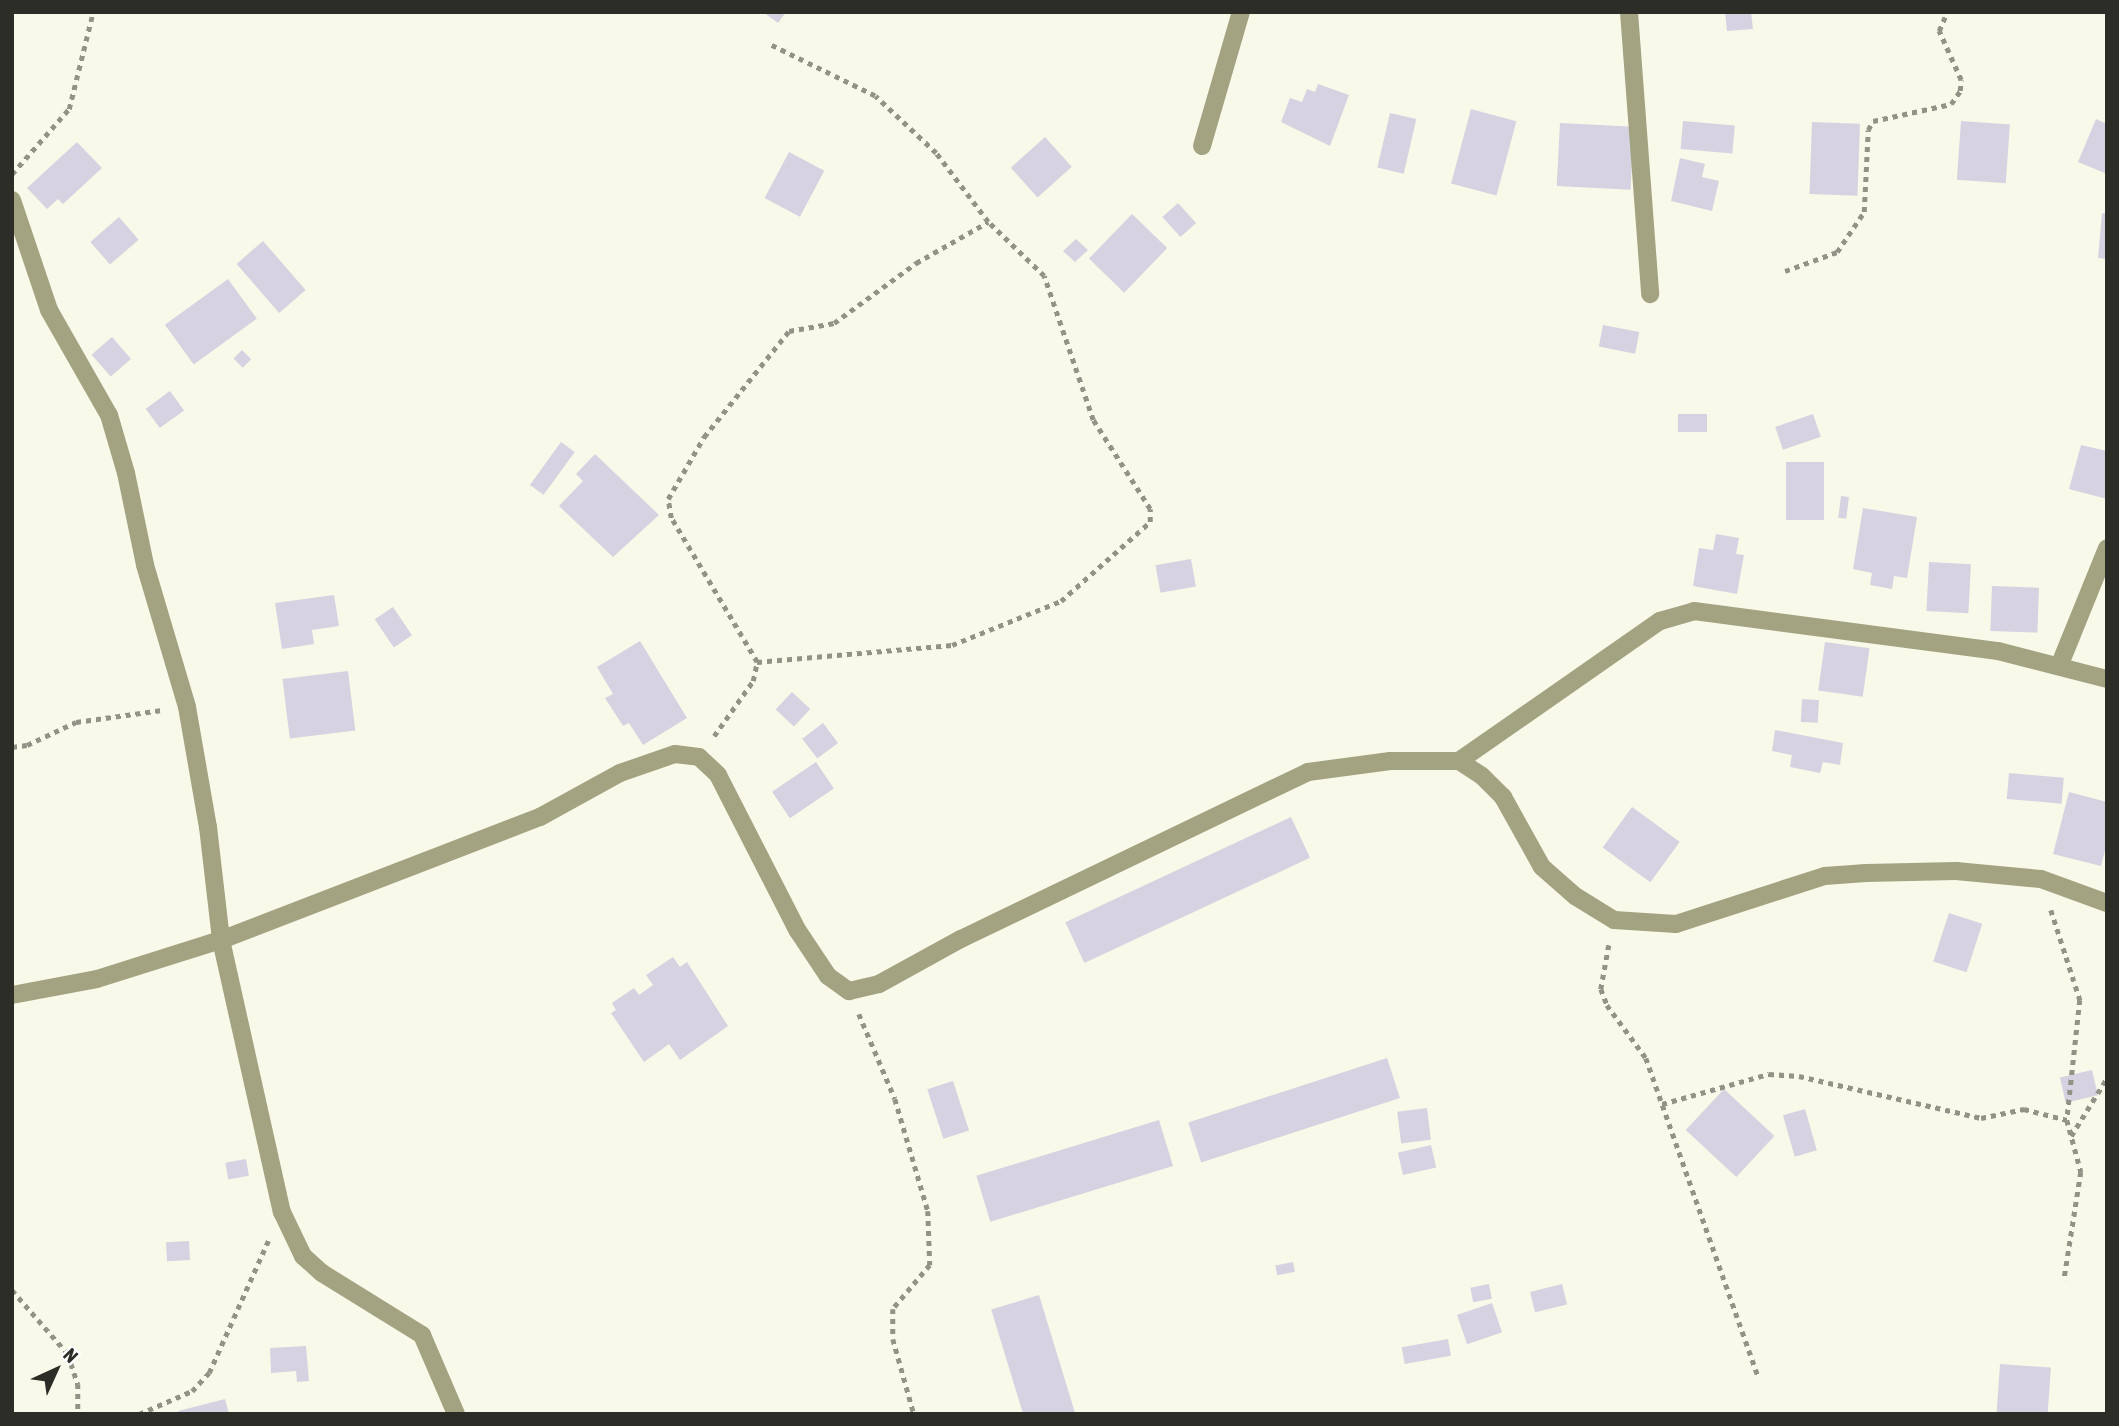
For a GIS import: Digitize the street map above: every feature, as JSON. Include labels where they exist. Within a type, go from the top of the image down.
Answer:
[{"type":"street","points":[[1202,146],[1241,12]]},
{"type":"street","points":[[1629,12],[1650,294]]},
{"type":"street","points":[[12,200],[50,310],[109,415],[145,565],[187,707],[208,827],[220,940],[282,1212],[303,1256],[322,1273],[422,1335],[456,1414]]},
{"type":"street","points":[[2060,664],[2107,548]]},
{"type":"street","points":[[1459,761],[1661,621],[1694,611],[1998,651],[2060,664],[2107,679]]},
{"type":"street","points":[[12,995],[97,979],[220,940],[541,817],[620,773],[675,754],[699,757],[718,775],[798,931],[828,976],[849,990],[879,984],[961,939],[1308,772],[1390,761],[1459,761],[1482,776],[1503,797],[1542,867],[1575,896],[1614,920],[1676,924],[1825,876],[1956,871],[2041,879],[2107,903]]},
{"type":"path","points":[[12,174],[69,109],[93,12]]},
{"type":"path","points":[[1785,271],[1837,251],[1864,212],[1868,131],[1873,121],[1951,104],[1960,91],[1961,80],[1939,31],[1947,12]]},
{"type":"path","points":[[757,662],[952,645],[1061,601],[1150,522],[1150,509],[1093,419],[1044,276],[988,222],[936,153],[875,96],[771,46]]},
{"type":"path","points":[[699,757],[753,681],[757,662],[671,518],[668,499],[704,437],[789,331],[834,323],[916,263],[988,222]]},
{"type":"path","points":[[12,747],[27,745],[76,722],[187,707]]},
{"type":"path","points":[[2041,879],[2080,1000],[2067,1120],[2081,1172],[2064,1281]]},
{"type":"path","points":[[1614,920],[1601,989],[1607,1005],[1646,1058],[1758,1376]]},
{"type":"path","points":[[849,990],[895,1099],[928,1211],[930,1265],[893,1309],[893,1339],[914,1414]]},
{"type":"path","points":[[1662,1104],[1769,1074],[1799,1076],[1981,1118],[2024,1109],[2067,1120]]},
{"type":"path","points":[[2071,1136],[2107,1077]]},
{"type":"path","points":[[139,1414],[192,1391],[209,1373],[282,1212]]},
{"type":"path","points":[[12,1290],[68,1354],[78,1384],[78,1414]]},
{"type":"building","points":[[763,12],[786,12],[778,23]]},
{"type":"building","points":[[1725,12],[1751,12],[1753,29],[1727,31]]},
{"type":"building","points":[[1318,84],[1349,95],[1330,146],[1281,122],[1290,98],[1302,102],[1307,89],[1315,92]]},
{"type":"building","points":[[1471,109],[1516,121],[1496,196],[1451,183]]},
{"type":"building","points":[[1390,113],[1416,119],[1404,174],[1377,168]]},
{"type":"building","points":[[2096,119],[2107,124],[2107,174],[2078,162]]},
{"type":"building","points":[[1683,121],[1735,126],[1732,153],[1681,149]]},
{"type":"building","points":[[1961,121],[2010,124],[2006,183],[1957,180]]},
{"type":"building","points":[[1812,122],[1860,124],[1857,196],[1809,194]]},
{"type":"building","points":[[1560,123],[1634,127],[1631,190],[1557,186]]},
{"type":"building","points":[[1045,137],[1072,167],[1038,198],[1011,168]]},
{"type":"building","points":[[77,142],[102,168],[63,204],[58,199],[47,209],[27,188]]},
{"type":"building","points":[[789,152],[824,171],[800,217],[765,198]]},
{"type":"building","points":[[1680,158],[1705,164],[1702,177],[1719,181],[1712,211],[1671,201]]},
{"type":"building","points":[[1178,203],[1196,223],[1180,237],[1162,217]]},
{"type":"building","points":[[2102,213],[2107,214],[2107,259],[2098,258]]},
{"type":"building","points":[[1132,214],[1167,248],[1124,293],[1089,259]]},
{"type":"building","points":[[119,217],[139,240],[110,265],[90,242]]},
{"type":"building","points":[[1076,239],[1088,250],[1075,262],[1063,251]]},
{"type":"building","points":[[263,241],[306,290],[279,313],[237,264]]},
{"type":"building","points":[[228,279],[257,319],[194,364],[165,325]]},
{"type":"building","points":[[1603,325],[1639,332],[1635,354],[1599,347]]},
{"type":"building","points":[[112,337],[131,359],[111,377],[92,355]]},
{"type":"building","points":[[242,350],[251,359],[243,368],[234,358]]},
{"type":"building","points":[[170,391],[184,410],[160,428],[146,409]]},
{"type":"building","points":[[1678,414],[1707,414],[1707,432],[1678,432]]},
{"type":"building","points":[[1813,414],[1821,437],[1783,450],[1775,427]]},
{"type":"building","points":[[561,442],[575,452],[544,495],[530,485]]},
{"type":"building","points":[[2081,445],[2107,451],[2107,499],[2069,489]]},
{"type":"building","points":[[595,454],[659,515],[613,557],[559,506],[583,481],[576,474]]},
{"type":"building","points":[[1786,462],[1824,462],[1824,520],[1786,520]]},
{"type":"building","points":[[1841,496],[1849,497],[1846,519],[1838,518]]},
{"type":"building","points":[[1863,508],[1917,517],[1907,578],[1894,576],[1892,589],[1870,585],[1872,573],[1853,569]]},
{"type":"building","points":[[1716,534],[1739,538],[1736,554],[1744,555],[1737,594],[1693,586],[1699,548],[1713,550]]},
{"type":"building","points":[[1191,559],[1196,587],[1160,593],[1156,565]]},
{"type":"building","points":[[1929,562],[1971,564],[1968,613],[1926,611]]},
{"type":"building","points":[[1992,586],[2039,588],[2037,633],[1990,631]]},
{"type":"building","points":[[334,595],[339,626],[312,630],[314,644],[282,649],[275,603]]},
{"type":"building","points":[[393,607],[412,635],[394,647],[375,619]]},
{"type":"building","points":[[640,641],[687,718],[643,745],[629,723],[623,726],[605,698],[613,694],[597,667]]},
{"type":"building","points":[[1825,642],[1870,648],[1863,697],[1818,691]]},
{"type":"building","points":[[348,671],[355,731],[290,739],[282,679]]},
{"type":"building","points":[[792,692],[810,709],[794,727],[776,710]]},
{"type":"building","points":[[1802,699],[1819,700],[1818,723],[1801,722]]},
{"type":"building","points":[[823,723],[838,743],[817,759],[802,739]]},
{"type":"building","points":[[1775,730],[1843,743],[1840,765],[1823,762],[1820,773],[1790,767],[1792,755],[1772,751]]},
{"type":"building","points":[[816,762],[834,789],[790,818],[772,792]]},
{"type":"building","points":[[2009,773],[2064,778],[2062,804],[2007,799]]},
{"type":"building","points":[[2069,792],[2107,802],[2107,843],[2101,866],[2053,854]]},
{"type":"building","points":[[1632,807],[1680,842],[1650,882],[1603,847]]},
{"type":"building","points":[[1291,817],[1310,858],[1084,963],[1065,922]]},
{"type":"building","points":[[1949,913],[1982,924],[1967,972],[1933,962]]},
{"type":"building","points":[[673,957],[680,967],[687,962],[728,1026],[680,1060],[669,1044],[644,1062],[611,1013],[616,1010],[612,1003],[634,988],[639,995],[653,985],[646,975]]},
{"type":"building","points":[[1387,1058],[1400,1098],[1201,1163],[1188,1123]]},
{"type":"building","points":[[2092,1070],[2098,1095],[2066,1103],[2060,1077]]},
{"type":"building","points":[[953,1081],[969,1130],[943,1139],[927,1089]]},
{"type":"building","points":[[1724,1089],[1774,1136],[1736,1177],[1686,1130]]},
{"type":"building","points":[[1427,1108],[1431,1140],[1401,1143],[1397,1112]]},
{"type":"building","points":[[1805,1109],[1817,1150],[1795,1157],[1783,1115]]},
{"type":"building","points":[[1159,1120],[1173,1166],[990,1222],[976,1176]]},
{"type":"building","points":[[1431,1145],[1436,1167],[1403,1175],[1398,1153]]},
{"type":"building","points":[[246,1159],[249,1176],[228,1179],[225,1163]]},
{"type":"building","points":[[189,1241],[190,1260],[167,1261],[166,1242]]},
{"type":"building","points":[[1293,1262],[1295,1272],[1277,1275],[1275,1265]]},
{"type":"building","points":[[1489,1284],[1492,1299],[1473,1302],[1470,1288]]},
{"type":"building","points":[[1562,1284],[1567,1304],[1535,1312],[1530,1292]]},
{"type":"building","points":[[1039,1295],[1075,1414],[1023,1414],[991,1310]]},
{"type":"building","points":[[1492,1303],[1502,1332],[1467,1344],[1457,1315]]},
{"type":"building","points":[[1448,1339],[1451,1356],[1405,1364],[1402,1347]]},
{"type":"building","points":[[306,1346],[309,1381],[297,1382],[296,1371],[271,1373],[270,1348]]},
{"type":"building","points":[[2000,1364],[2051,1368],[2048,1414],[1997,1413]]},
{"type":"building","points":[[225,1399],[229,1414],[178,1414],[178,1411]]}]
